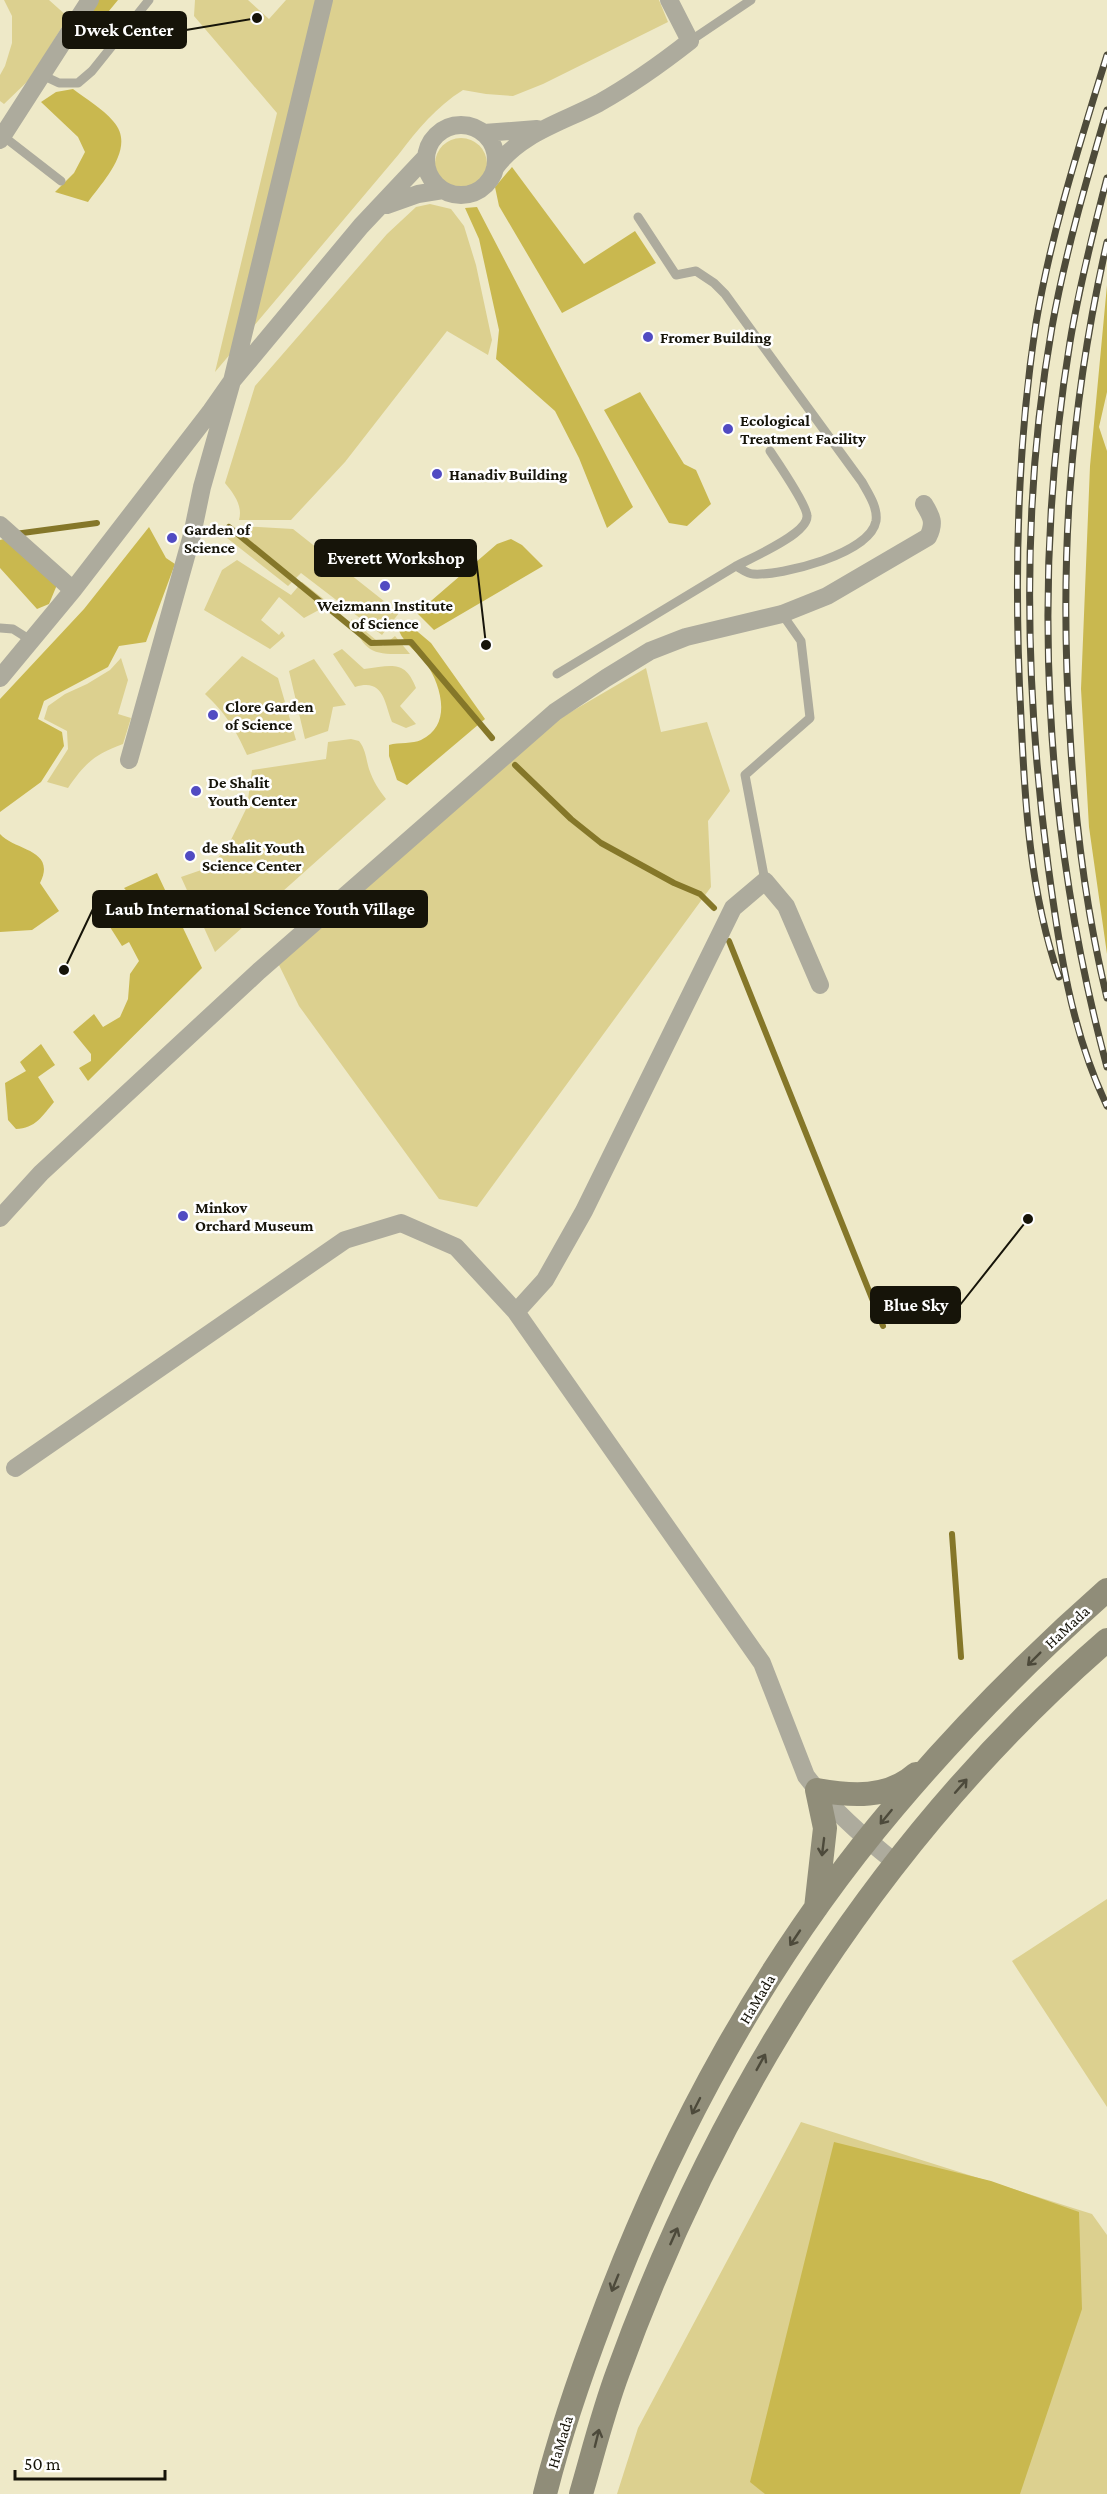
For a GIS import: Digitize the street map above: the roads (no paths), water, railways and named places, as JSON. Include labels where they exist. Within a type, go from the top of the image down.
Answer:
[{"type":"main road","name":"HaMada","points":[[545,2494],[589,2352],[636,2230],[697,2103],[767,1982],[816,1909],[867,1840],[949,1745],[1055,1638],[1107,1590]]},
{"type":"main road","name":"HaMada","points":[[581,2494],[618,2372],[661,2265],[712,2153],[763,2057],[789,2015],[896,1863],[999,1743],[1107,1640]]},
{"type":"main road","points":[[816,1909],[825,1828],[817,1790],[867,1795],[881,1791],[907,1782],[949,1745]]},
{"type":"street","points":[[1,138],[90,0]]},
{"type":"street","points":[[129,760],[192,535],[324,0]]},
{"type":"street","points":[[425,158],[433,182],[443,190],[452,194],[466,194],[477,190],[489,181],[507,152],[548,127],[600,102],[659,64],[690,40],[669,0]]},
{"type":"street","points":[[0,678],[73,590],[211,411],[231,381],[375,212],[425,158],[432,139],[451,126],[462,124],[474,127],[484,133],[493,145],[496,156],[495,168]]},
{"type":"street","points":[[484,133],[548,127]]},
{"type":"street","points":[[375,212],[407,197],[443,190]]},
{"type":"street","points":[[0,1218],[41,1173],[259,971],[555,712],[650,651],[686,637],[782,614],[827,596],[928,537],[933,527],[932,517],[924,504]]},
{"type":"street","points":[[1,526],[73,590]]},
{"type":"street","points":[[516,1312],[545,1280],[584,1210],[733,908],[765,881],[786,906],[820,985]]},
{"type":"street","points":[[15,1468],[345,1240],[401,1223],[456,1247],[516,1312],[762,1663],[806,1776],[867,1840],[896,1863]]},
{"type":"lane","points":[[42,75],[59,83],[78,83],[92,71],[149,0]]},
{"type":"lane","points":[[690,40],[751,0]]},
{"type":"lane","points":[[1,138],[61,181]]},
{"type":"lane","points":[[638,217],[676,275],[696,271],[725,294],[862,482],[875,509],[876,519],[869,534],[837,555],[814,564],[772,574],[750,574],[736,566]]},
{"type":"lane","points":[[556,674],[736,566],[798,532],[806,522],[807,514],[770,451]]},
{"type":"lane","points":[[765,881],[745,776],[810,718],[801,641],[782,614]]},
{"type":"lane","points":[[0,628],[13,629],[32,641]]},
{"type":"waterway","points":[[15,534],[97,523]]},
{"type":"waterway","points":[[229,527],[371,643],[411,642],[492,738]]},
{"type":"waterway","points":[[515,765],[571,819],[601,843],[674,883],[700,894],[714,908]]},
{"type":"waterway","points":[[729,941],[883,1326]]},
{"type":"waterway","points":[[952,1534],[961,1657]]},
{"type":"railway","points":[[1059,977],[1041,913],[1027,816],[1019,669],[1018,520],[1029,372],[1042,289],[1067,188],[1107,55]]},
{"type":"railway","points":[[1107,110],[1070,245],[1052,327],[1035,461],[1030,596],[1031,664],[1040,799],[1057,927],[1075,1018],[1107,1106]]},
{"type":"railway","points":[[1107,178],[1070,342],[1058,432],[1050,523],[1048,615],[1050,707],[1057,798],[1069,889],[1086,979],[1107,1067]]},
{"type":"railway","points":[[1107,242],[1094,304],[1076,426],[1070,487],[1066,609],[1070,734],[1078,834],[1087,900],[1107,998]]},
{"type":"place","name":"Dwek Center","points":[[257,18]]},
{"type":"place","name":"Fromer Building","points":[[648,337]]},
{"type":"place","name":"Ecological Treatment Facility","points":[[728,429]]},
{"type":"place","name":"Hanadiv Building","points":[[437,474]]},
{"type":"place","name":"Garden of Science","points":[[172,538]]},
{"type":"place","name":"Weizmann Institute of Science","points":[[385,586]]},
{"type":"place","name":"Everett Workshop","points":[[486,645]]},
{"type":"place","name":"Clore Garden of Science","points":[[213,715]]},
{"type":"place","name":"De Shalit Youth Center","points":[[196,791]]},
{"type":"place","name":"de Shalit Youth Science Center","points":[[190,856]]},
{"type":"place","name":"Laub International Science Youth Village","points":[[64,970]]},
{"type":"place","name":"Minkov Orchard Museum","points":[[183,1216]]},
{"type":"place","name":"Blue Sky","points":[[1028,1219]]}]
